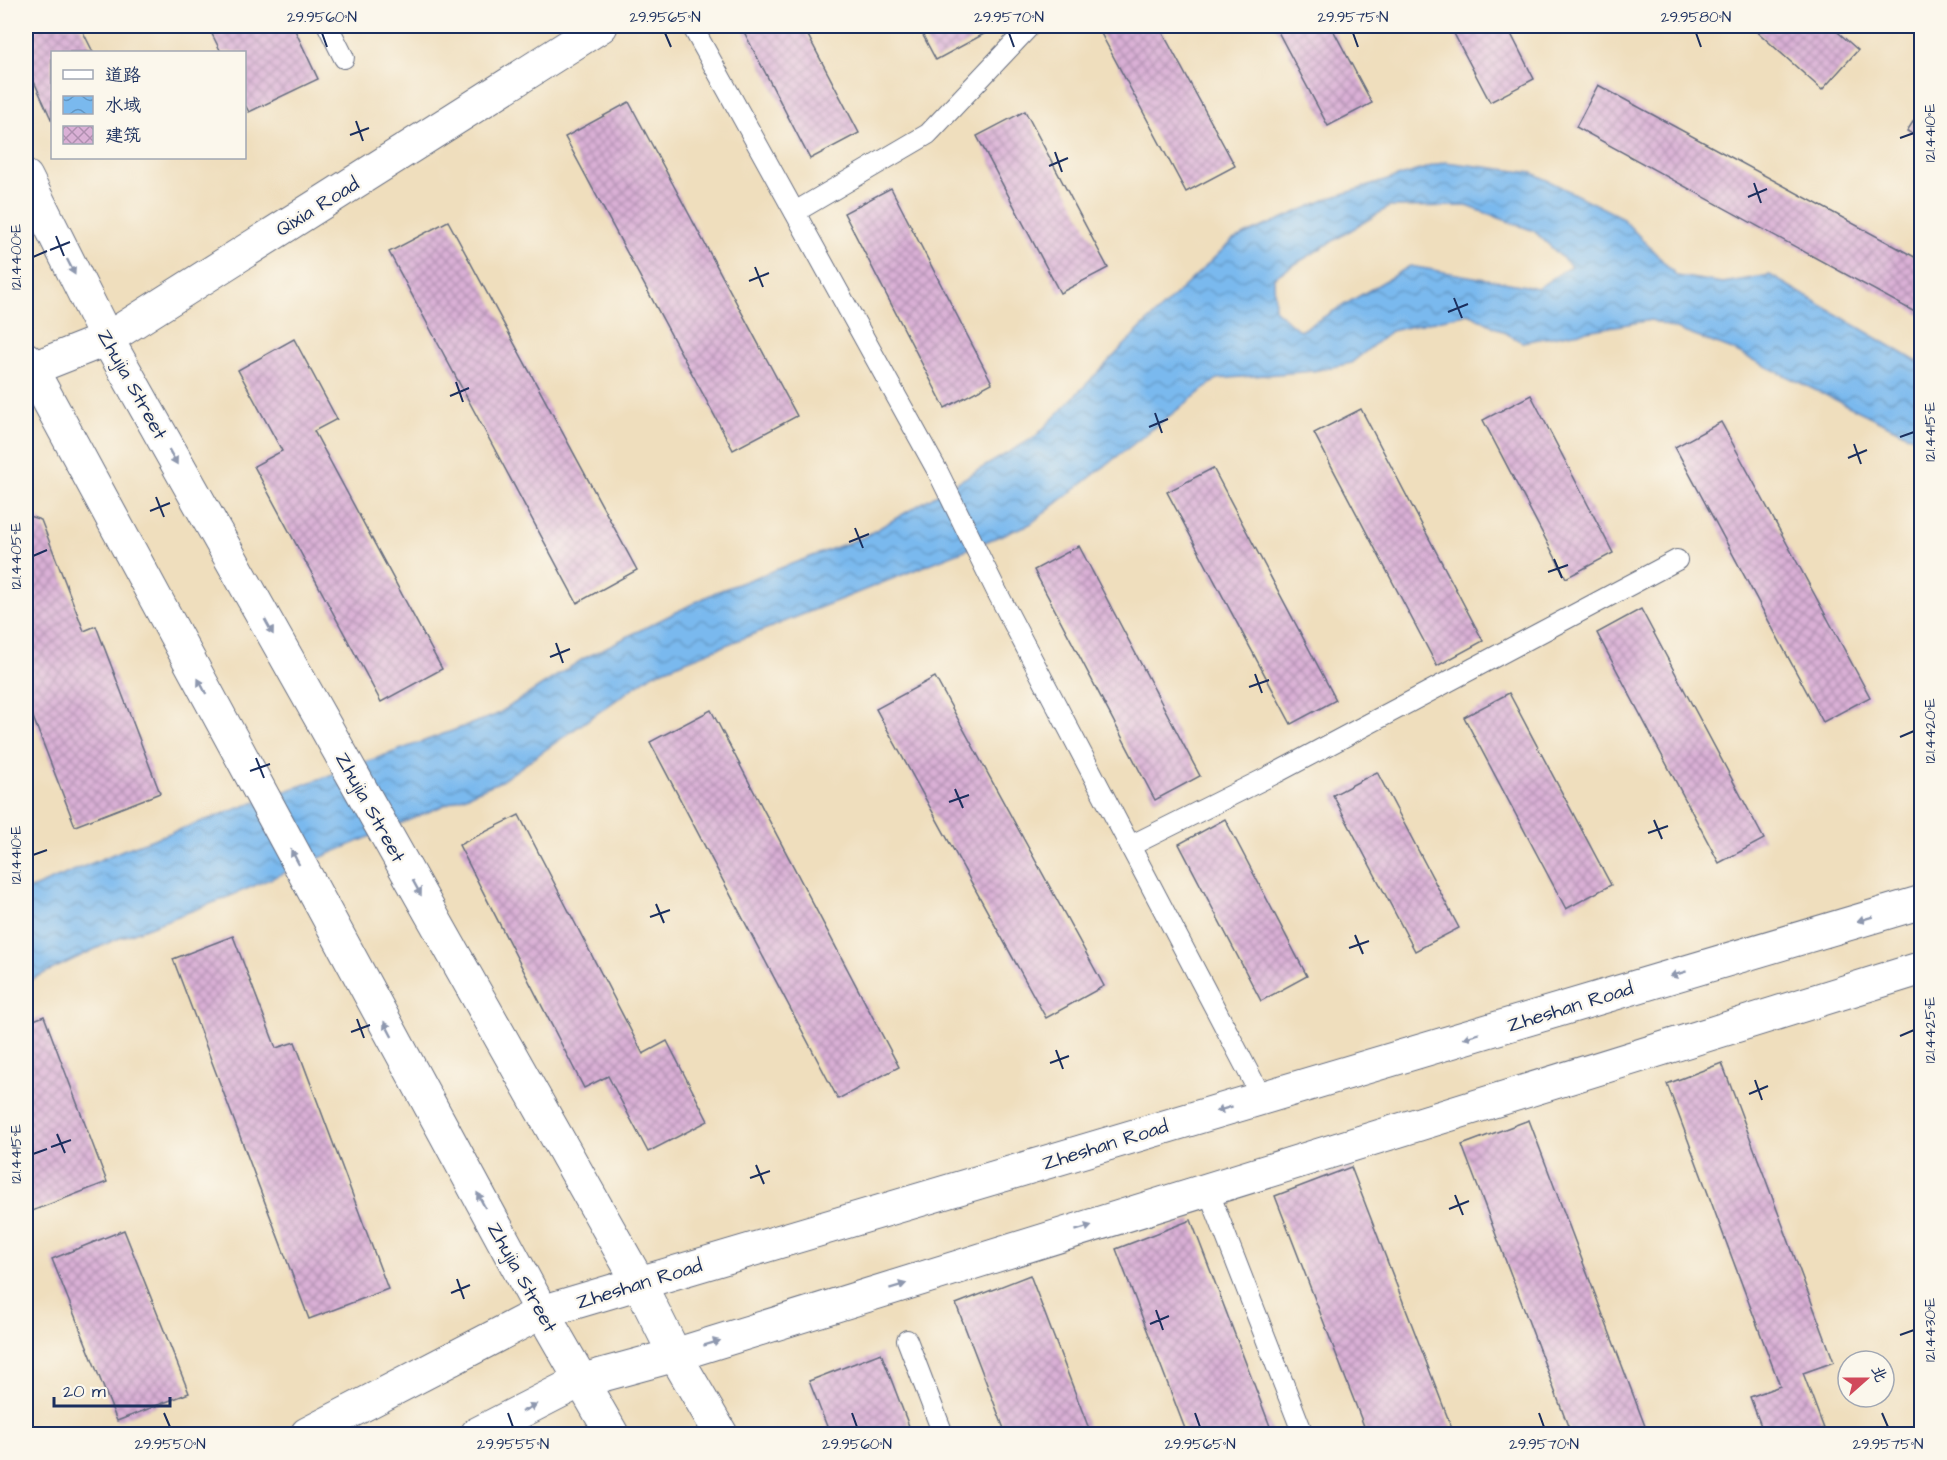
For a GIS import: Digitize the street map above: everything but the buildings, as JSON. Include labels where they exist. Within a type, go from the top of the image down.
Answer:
[{"type":"street","name":"Qixia Road","points":[[27,366],[107,339],[601,26]]},
{"type":"street","name":"Zhujia Street","points":[[26,177],[107,339],[639,1283],[675,1355],[722,1434]]},
{"type":"street","name":"Zhujia Street","points":[[27,366],[580,1382],[612,1434]]},
{"type":"street","name":"Zheshan Road","points":[[307,1434],[542,1312],[1922,902]]},
{"type":"street","points":[[477,1434],[580,1382],[675,1355],[1922,969]]},
{"type":"lane","points":[[328,26],[344,58]]},
{"type":"lane","points":[[692,26],[938,472],[997,592],[1262,1098]]},
{"type":"lane","points":[[795,212],[928,134],[1030,26]]},
{"type":"lane","points":[[1130,846],[1276,773],[1677,560]]},
{"type":"lane","points":[[1208,1190],[1302,1434]]},
{"type":"lane","points":[[908,1340],[943,1434]]},
{"type":"water","points":[[1445,162],[1533,173],[1621,217],[1677,276],[1723,283],[1770,275],[1921,364],[1921,441],[1730,349],[1651,320],[1522,342],[1469,313],[1391,331],[1351,363],[1313,371],[1217,379],[1030,524],[653,674],[501,781],[223,899],[112,941],[26,982],[26,891],[123,850],[496,715],[583,659],[716,592],[864,537],[1035,437],[1141,328],[1233,240],[1327,199]],"holes":[[[1467,206],[1534,231],[1571,266],[1538,288],[1410,266],[1300,331],[1275,310],[1274,277],[1389,207]]]}]
